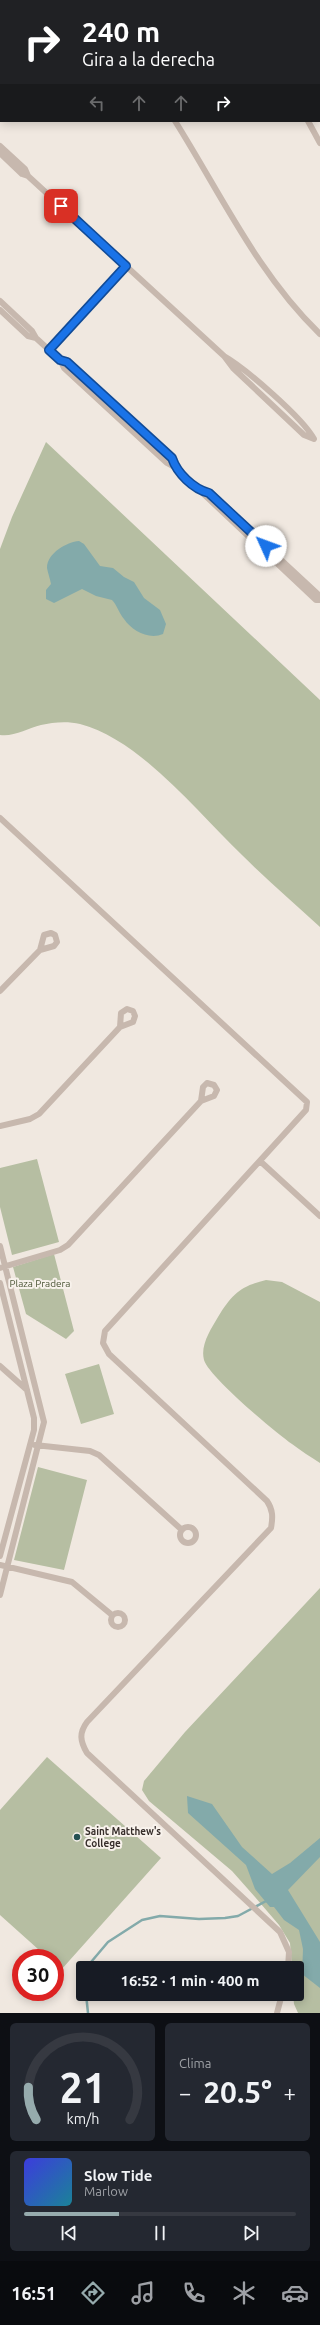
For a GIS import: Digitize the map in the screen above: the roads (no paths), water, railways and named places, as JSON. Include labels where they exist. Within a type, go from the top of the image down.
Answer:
[{"type":"street","points":[[176,122],[257,258],[289,300],[320,334]]},
{"type":"street","points":[[309,122],[320,143]]},
{"type":"street","points":[[0,146],[25,169],[28,176]]},
{"type":"street","points":[[0,153],[22,174],[28,176],[224,356],[237,364],[304,435],[314,439],[320,444]]},
{"type":"street","points":[[49,350],[126,266]]},
{"type":"street","points":[[0,301],[32,331],[36,338],[49,350],[60,360],[67,362],[167,463],[176,468],[200,491],[204,497],[320,596]]},
{"type":"street","points":[[0,310],[28,336],[36,338]]},
{"type":"street","points":[[276,559],[316,600],[320,600]]},
{"type":"street","points":[[0,818],[303,1097],[308,1106],[105,1332],[103,1337],[109,1354],[267,1501],[273,1514],[271,1528],[87,1722],[82,1729],[80,1738],[87,1753],[250,1902],[284,1939],[289,1952],[288,1961]]},
{"type":"street","points":[[0,991],[7,986],[40,950]]},
{"type":"street","points":[[0,1126],[30,1119],[39,1114],[120,1027]]},
{"type":"street","points":[[3,1267],[68,1245],[201,1101]]},
{"type":"street","points":[[260,1161],[320,1216]]},
{"type":"street","points":[[0,1246],[3,1267],[21,1328],[44,1422],[0,1595]]},
{"type":"street","points":[[0,1283],[34,1418],[30,1444],[0,1556]]},
{"type":"street","points":[[12,1330],[21,1328]]},
{"type":"street","points":[[0,1367],[40,1401]]},
{"type":"street","points":[[12,1376],[22,1370],[31,1368]]},
{"type":"street","points":[[30,1444],[99,1454],[182,1530]]},
{"type":"street","points":[[0,1565],[72,1582],[112,1615]]},
{"type":"street","points":[[277,2013],[280,2001]]},
{"type":"water","points":[[79,541],[84,544],[100,566],[113,568],[124,577],[134,582],[144,598],[160,610],[166,624],[163,634],[152,636],[136,631],[122,617],[112,600],[96,596],[82,589],[54,603],[46,599],[46,590],[51,584],[47,568],[50,558],[58,549]]},
{"type":"water","points":[[187,1796],[212,1804],[242,1847],[272,1874],[290,1863],[320,1838],[320,1857],[288,1890],[320,1942],[320,1988],[304,1976],[303,1949],[299,1930],[284,1920],[274,1907],[270,1907],[255,1889],[246,1865],[188,1813]]},
{"type":"waterway","points":[[92,1961],[108,1942],[142,1920],[160,1916],[199,1919],[238,1916],[268,1900]]},
{"type":"waterway","points":[[87,2001],[88,2013]]},
{"type":"place","name":"Saint Matthew's College","points":[[77,1837]]},
{"type":"park label","name":"Plaza Pradera","points":[[40,1283]]}]
